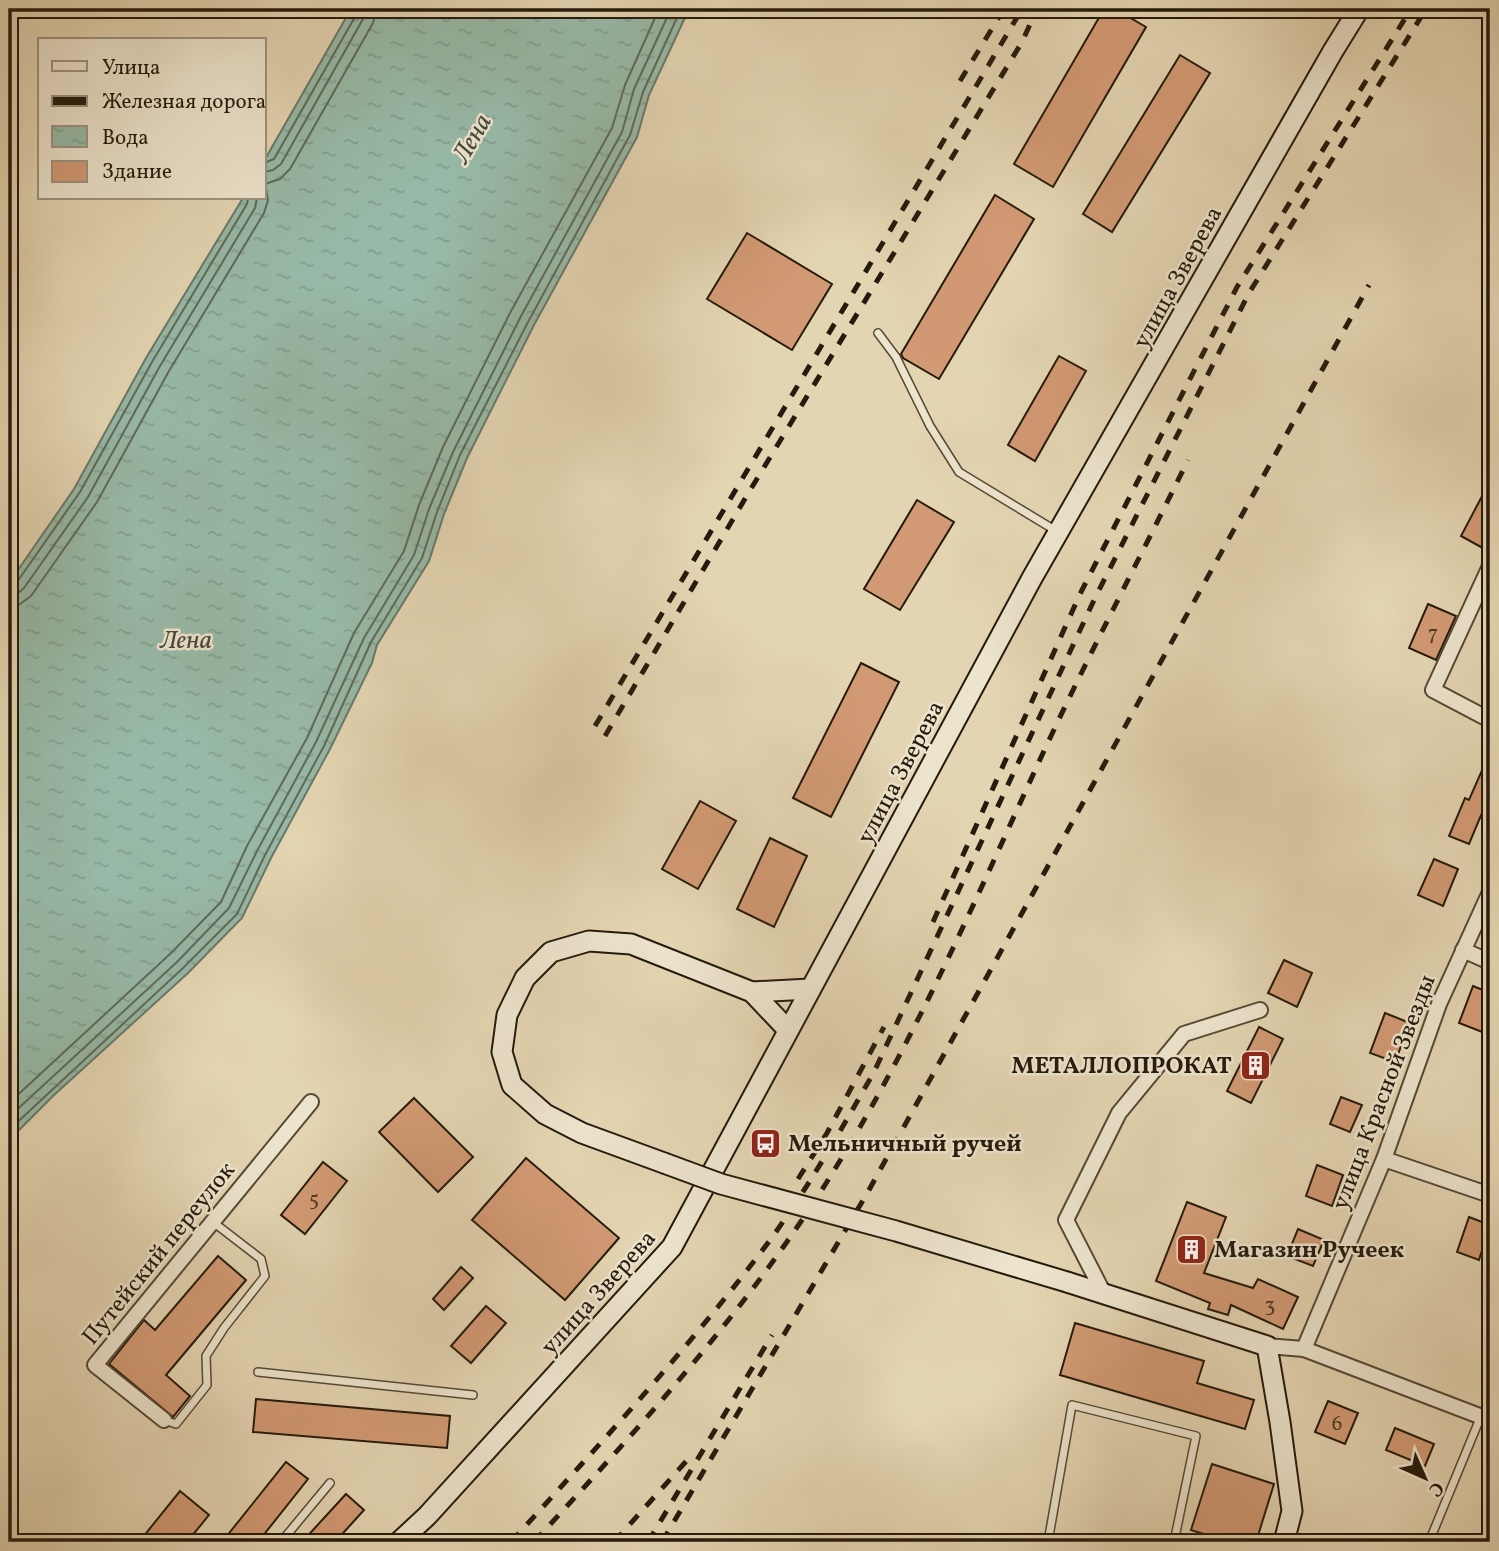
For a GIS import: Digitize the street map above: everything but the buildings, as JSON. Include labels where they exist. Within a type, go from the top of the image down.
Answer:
[{"type":"main road","name":"улица Зверева","points":[[407,1539],[672,1247],[1059,532],[1359,9]]},
{"type":"main road","points":[[788,1030],[751,992],[631,944],[589,941],[551,952],[525,978],[507,1015],[502,1052],[512,1085],[545,1114],[582,1133],[721,1184],[896,1231],[1267,1346],[1292,1511],[1284,1542]]},
{"type":"main road","points":[[751,992],[810,989]]},
{"type":"street","points":[[1490,566],[1433,691],[1490,720]]},
{"type":"street","name":"улица Красной Звезды","points":[[1304,1349],[1384,1158],[1439,1004],[1490,892]]},
{"type":"street","points":[[1464,950],[1490,962]]},
{"type":"street","points":[[1104,1294],[1066,1220],[1119,1113],[1184,1034],[1259,1010]]},
{"type":"street","name":"Путейский переулок","points":[[164,1420],[95,1365],[311,1102]]},
{"type":"street","points":[[1384,1158],[1490,1195]]},
{"type":"street","points":[[1267,1346],[1304,1349],[1485,1418]]},
{"type":"lane","points":[[878,332],[896,357],[930,426],[959,472],[1059,532]]},
{"type":"lane","points":[[164,1420],[176,1424],[207,1385],[206,1356],[224,1328],[265,1276],[261,1259],[214,1222]]},
{"type":"lane","points":[[258,1372],[473,1395]]},
{"type":"lane","points":[[1048,1542],[1072,1405],[1196,1436],[1174,1542]]},
{"type":"lane","points":[[1429,1542],[1485,1418]]},
{"type":"lane","points":[[281,1542],[330,1483]]},
{"type":"water","name":"Лена","points":[[351,9],[689,9],[649,95],[637,137],[534,325],[467,458],[444,514],[429,561],[377,645],[372,663],[330,749],[242,918],[188,973],[53,1096],[9,1140],[9,583],[74,489],[146,358],[242,200],[266,200],[266,158]]},
{"type":"railway","points":[[960,81],[1004,9]]},
{"type":"railway","points":[[595,726],[1022,9]]},
{"type":"railway","points":[[605,736],[749,492],[1022,42],[1037,9]]},
{"type":"railway","points":[[933,922],[1080,594],[1237,287],[1411,9]]},
{"type":"railway","points":[[511,1542],[637,1402],[729,1293],[790,1212],[833,1143],[874,1072],[1095,598],[1249,293],[1426,9]]},
{"type":"railway","points":[[662,1542],[869,1190],[1369,285]]},
{"type":"railway","points":[[534,1542],[716,1336],[783,1248],[847,1148],[879,1094],[937,982],[1060,716],[1188,460]]},
{"type":"railway","points":[[798,1179],[827,1133],[884,1027]]},
{"type":"railway","points":[[648,1542],[772,1335]]},
{"type":"railway","points":[[614,1542],[690,1457]]},
{"type":"place","name":"МЕТАЛЛОПРОКАТ","points":[[1255,1065]]},
{"type":"place","name":"Мельничный ручей","points":[[765,1143]]},
{"type":"place","name":"Магазин Ручеек","points":[[1191,1249]]}]
